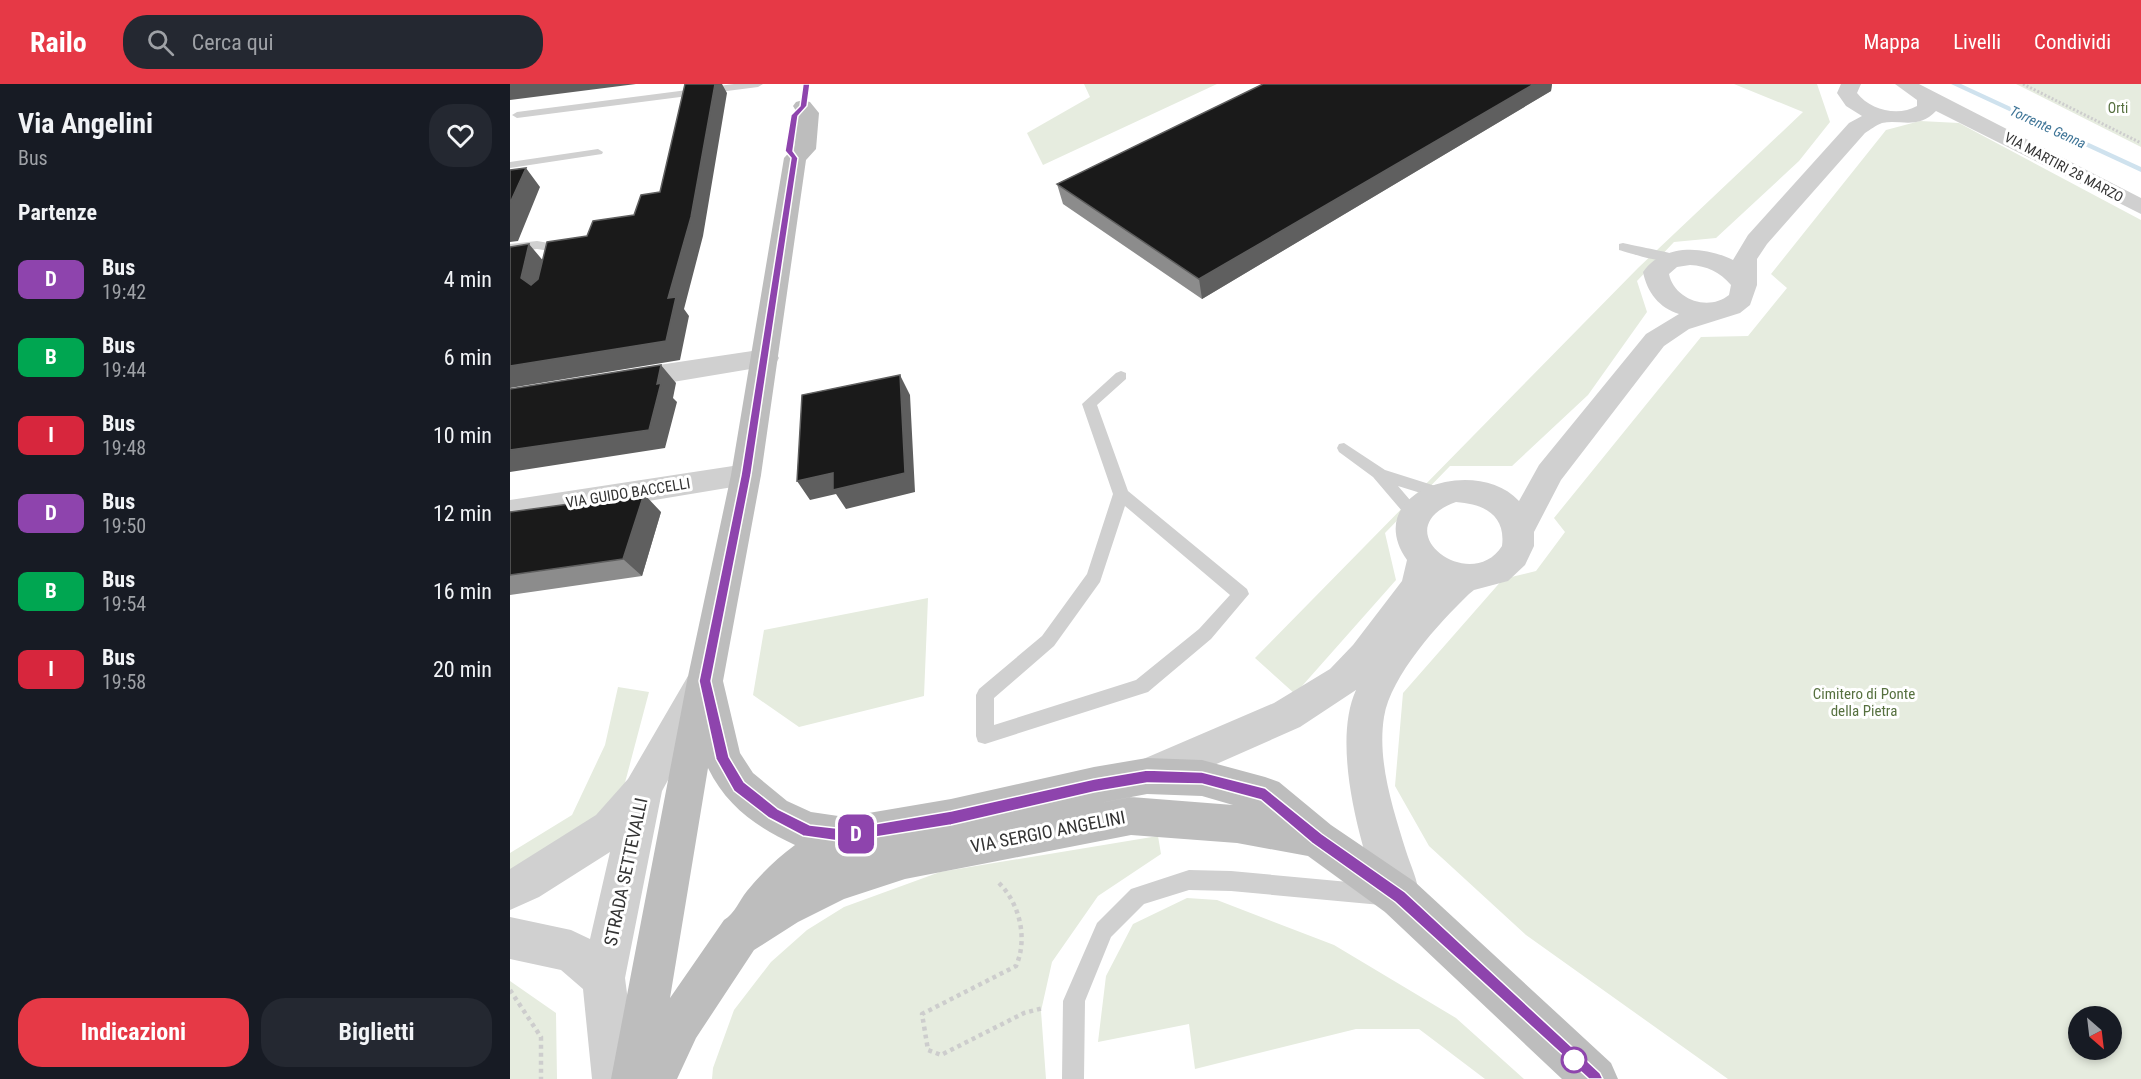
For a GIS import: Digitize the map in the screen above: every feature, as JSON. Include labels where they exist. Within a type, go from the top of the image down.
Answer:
[{"type":"main road","name":"STRADA SETTEVALLI","points":[[634,1079],[705,681],[746,475],[795,158],[805,149],[809,113],[803,106],[806,84]]},
{"type":"main road","points":[[705,681],[723,759],[739,786],[774,814],[808,831],[845,836],[951,818],[1094,785],[1147,776],[1202,778],[1265,795],[1317,838]]},
{"type":"main road","name":"VIA SERGIO ANGELINI","points":[[653,1079],[680,1022],[739,935],[783,907],[837,881],[905,859],[1131,816],[1237,824],[1317,838],[1400,897],[1594,1079]]},
{"type":"main road","points":[[739,935],[770,893],[801,862],[845,836]]},
{"type":"street","name":"VIA MARTIRI 28 MARZO","points":[[1905,84],[1924,106],[1951,117],[1988,127],[2141,207]]},
{"type":"street","name":"VIA MARTIRI 28 MARZO","points":[[1853,94],[1885,116],[1912,117],[1924,106]]},
{"type":"street","points":[[1853,94],[1859,115],[1857,128]]},
{"type":"street","points":[[1520,529],[1550,473],[1655,340],[1680,323],[1734,306],[1741,300],[1745,259],[1757,240],[1857,128],[1873,119],[1885,116]]},
{"type":"street","points":[[1712,260],[1757,240]]},
{"type":"street","points":[[1655,340],[1662,316],[1661,266],[1679,258],[1712,260],[1732,270],[1744,285]]},
{"type":"street","points":[[1660,284],[1685,307],[1712,312]]},
{"type":"street","points":[[603,383],[765,357]]},
{"type":"street","points":[[1487,495],[1513,489],[1550,473]]},
{"type":"street","name":"VIA GUIDO BACCELLI","points":[[510,512],[746,475]]},
{"type":"street","points":[[1471,491],[1487,495],[1502,504],[1514,516],[1520,529],[1521,541],[1517,554],[1509,564],[1490,574],[1466,577],[1435,569],[1423,560],[1410,537],[1410,525],[1414,514],[1429,498],[1440,494],[1471,491]]},
{"type":"street","points":[[1147,776],[1287,715],[1343,680],[1365,656],[1418,585],[1423,560]]},
{"type":"street","points":[[1400,897],[1376,819],[1365,753],[1364,721],[1371,695],[1386,670],[1440,598],[1466,577]]},
{"type":"street","name":"STRADA SETTEVALLI","points":[[615,1079],[603,978],[644,787],[705,681]]},
{"type":"street","points":[[510,890],[610,829],[644,787]]},
{"type":"street","points":[[510,938],[571,951],[603,978]]},
{"type":"lane","points":[[517,115],[758,84]]},
{"type":"lane","points":[[510,165],[598,153]]},
{"type":"lane","points":[[510,248],[537,245],[557,248],[553,268]]},
{"type":"lane","points":[[1660,284],[1623,246],[1655,256],[1679,258]]},
{"type":"lane","points":[[1121,376],[1089,404],[1121,494],[1241,594],[1205,634],[1142,686],[985,735],[985,695],[1048,641],[1094,577],[1121,494]]},
{"type":"lane","points":[[1344,448],[1378,473],[1414,514]]},
{"type":"lane","points":[[1378,473],[1440,494]]},
{"type":"lane","points":[[1072,1079],[1074,1001],[1104,930],[1138,896],[1189,880],[1231,881],[1400,897]]},
{"type":"path","points":[[2023,84],[2141,143]]},
{"type":"path","points":[[993,878],[1005,888],[1019,920],[1023,946],[1016,966],[922,1014],[928,1050],[941,1055],[1024,1013],[1074,1001]]},
{"type":"path","points":[[510,990],[541,1037],[541,1079]]},
{"type":"green space","points":[[1084,84],[1217,84],[1043,165],[1027,133],[1090,97]]},
{"type":"green space","points":[[1734,84],[1817,84],[1830,122],[1799,161],[1716,238],[1674,242],[1637,281],[1647,312],[1588,395],[1512,466],[1450,466],[1385,533],[1396,580],[1295,694],[1255,658],[1638,268],[1803,112]]},
{"type":"green space","name":"Orti","points":[[2016,84],[2141,84],[2141,147]]},
{"type":"green space","name":"Cimitero di Ponte della Pietra","points":[[1920,121],[1959,123],[2141,220],[2141,1079],[1728,1079],[1526,935],[1429,846],[1395,786],[1403,693],[1503,579],[1536,571],[1565,532],[1554,518],[1701,337],[1748,336],[1787,288],[1771,274],[1886,130]]},
{"type":"green space","points":[[928,598],[924,696],[799,727],[753,695],[764,630]]},
{"type":"green space","points":[[618,687],[649,692],[622,794],[595,826],[510,876],[510,853],[572,815],[605,745]]},
{"type":"green space","points":[[1158,836],[1161,854],[1098,896],[1052,962],[1041,1011],[1046,1079],[712,1079],[713,1068],[734,1010],[771,962],[807,930],[844,907],[940,872]]},
{"type":"green space","points":[[1187,898],[1217,900],[1334,945],[1456,1018],[1524,1079],[1485,1079],[1419,1029],[1356,1029],[1195,1069],[1189,1024],[1098,1042],[1106,976],[1133,924]]},
{"type":"green space","points":[[510,981],[556,1013],[557,1079],[510,1079]]},
{"type":"building","points":[[685,84],[715,84],[691,217],[668,298],[676,297],[666,341],[510,366],[510,247],[529,244],[521,278],[531,285],[538,279],[547,242],[587,236],[593,221],[634,215],[641,195],[660,192]]},
{"type":"building","points":[[1263,84],[1534,84],[1199,279],[1057,184]]},
{"type":"building","points":[[526,168],[510,203],[510,170]]},
{"type":"building","points":[[661,365],[657,384],[661,383],[649,430],[510,450],[510,389]]},
{"type":"building","points":[[900,375],[905,473],[833,490],[833,473],[797,481],[802,395]]},
{"type":"building","points":[[644,494],[623,559],[510,575],[510,512]]},
{"type":"waterway","name":"Torrente Genna","points":[[1955,84],[2141,170]]},
{"type":"bus line","name":"D","points":[[806,84],[803,106],[794,115],[789,151],[795,158],[765,357],[746,475],[705,681],[723,759],[739,786],[774,814],[808,831],[845,836],[951,818],[1094,785],[1147,776],[1202,778],[1265,795],[1317,838],[1400,897],[1595,1079]]}]
